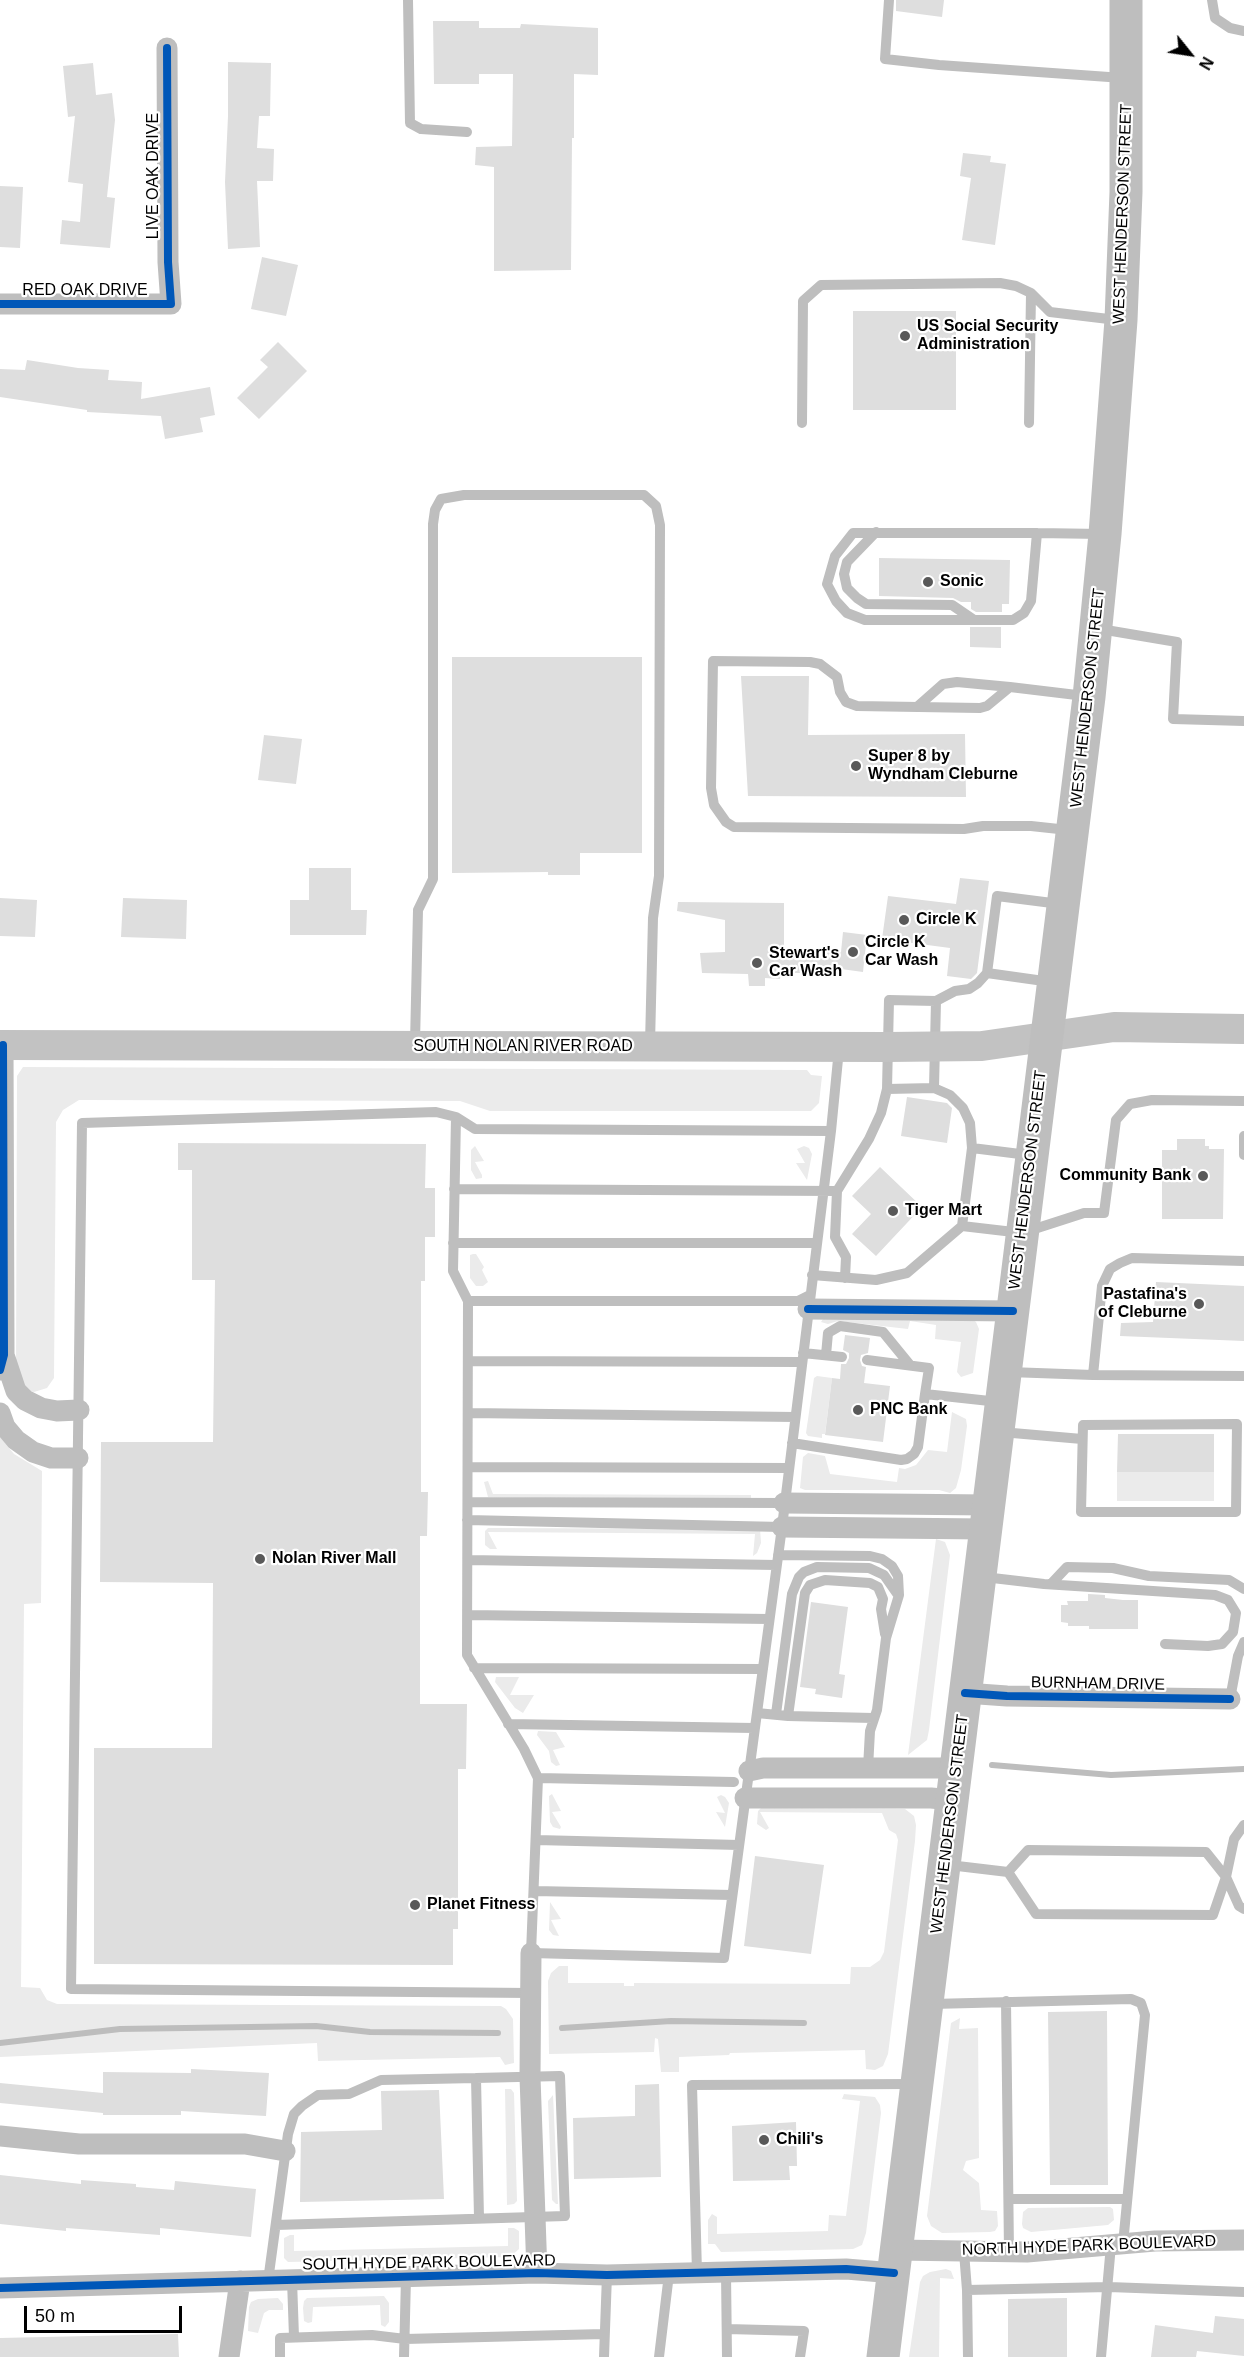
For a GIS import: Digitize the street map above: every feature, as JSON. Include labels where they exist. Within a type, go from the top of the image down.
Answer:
[{"type":"main road","name":"WEST HENDERSON STREET","points":[[883,2357],[1089,697],[1105,534],[1121,320],[1126,192],[1126,0]]},
{"type":"main road","name":"SOUTH NOLAN RIVER ROAD","points":[[2,1045],[839,1048],[982,1046],[1114,1028],[1244,1029]]},
{"type":"street","name":"LIVE OAK DRIVE","points":[[167,48],[168,262],[171,304]]},
{"type":"street","name":"RED OAK DRIVE","points":[[0,304],[171,304]]},
{"type":"street","points":[[2,1045],[2,1363],[16,1391],[25,1400],[41,1408],[57,1411],[79,1410]]},
{"type":"street","points":[[807,1295],[1013,1305]]},
{"type":"street","points":[[0,1413],[5,1426],[33,1452],[51,1458],[78,1458]]},
{"type":"street","points":[[777,1504],[988,1517]]},
{"type":"street","points":[[776,1526],[988,1517]]},
{"type":"street","name":"BURNHAM DRIVE","points":[[965,1693],[1007,1696],[1230,1699]]},
{"type":"street","points":[[743,1784],[764,1768],[957,1768]]},
{"type":"street","points":[[743,1784],[953,1800]]},
{"type":"street","points":[[531,1953],[530,2077],[537,2273]]},
{"type":"street","points":[[0,2136],[79,2144],[245,2144],[285,2151]]},
{"type":"street","name":"NORTH HYDE PARK BOULEVARD","points":[[896,2262],[964,2252],[1009,2252],[1155,2241],[1244,2240]]},
{"type":"street","name":"SOUTH HYDE PARK BOULEVARD","points":[[0,2288],[537,2273],[607,2275],[726,2273],[846,2269],[896,2262]]},
{"type":"street","points":[[229,2357],[240,2281]]},
{"type":"lane","points":[[408,0],[410,123],[421,129],[467,132]]},
{"type":"lane","points":[[889,0],[885,59],[1127,79]]},
{"type":"lane","points":[[1212,0],[1215,18],[1230,28],[1244,31]]},
{"type":"lane","points":[[802,423],[803,301],[821,285],[1000,283],[1016,286],[1030,293],[1050,312],[1121,320]]},
{"type":"lane","points":[[1029,423],[1030,293]]},
{"type":"lane","points":[[415,1046],[418,910],[433,879],[433,524],[435,510],[441,499],[464,495],[644,495],[656,506],[660,525],[659,876],[653,918],[650,1047]]},
{"type":"lane","points":[[1036,533],[1031,601],[1024,613],[1013,620],[865,620],[847,613],[836,601],[827,584],[835,556],[853,533],[876,532],[1036,533],[1105,534]]},
{"type":"lane","points":[[876,532],[847,562],[844,574],[847,588],[857,598],[866,604],[952,605],[974,620]]},
{"type":"lane","points":[[1095,629],[1177,642],[1173,719],[1244,721]]},
{"type":"lane","points":[[1010,687],[987,706],[980,708],[857,706],[846,702],[840,692],[837,677],[820,664],[713,661],[711,788],[714,805],[726,822],[742,828],[964,829],[1031,826],[1073,831]]},
{"type":"lane","points":[[917,707],[943,684],[957,682],[1089,697]]},
{"type":"lane","points":[[845,1278],[846,1257],[835,1237],[837,1191],[877,1122],[887,1089],[889,1000],[936,1001],[978,983],[987,973],[997,896],[1063,905]]},
{"type":"lane","points":[[987,973],[1053,982]]},
{"type":"lane","points":[[934,1088],[936,1001]]},
{"type":"lane","points":[[456,1117],[453,1271],[468,1301],[468,1655],[524,1749],[538,1778],[531,1953],[724,1958],[739,1845],[743,1784],[757,1713],[777,1560],[777,1504],[789,1468],[807,1295],[817,1243],[839,1048]]},
{"type":"lane","points":[[468,1301],[807,1295],[845,1278],[876,1280],[907,1274],[962,1226],[972,1148],[970,1123],[963,1108],[950,1095],[934,1088],[887,1089]]},
{"type":"lane","points":[[962,1226],[1022,1233],[1084,1213],[1104,1213],[1116,1120],[1130,1104],[1152,1100],[1244,1101]]},
{"type":"lane","points":[[531,1993],[71,1989],[82,1124],[436,1112],[456,1117],[475,1129],[831,1131]]},
{"type":"lane","points":[[1244,1136],[1244,1155]]},
{"type":"lane","points":[[972,1148],[1031,1156]]},
{"type":"lane","points":[[454,1189],[837,1191]]},
{"type":"lane","points":[[453,1243],[817,1243]]},
{"type":"lane","points":[[1093,1375],[1102,1286],[1110,1269],[1132,1258],[1244,1261]]},
{"type":"lane","points":[[826,1355],[828,1333],[840,1326],[883,1332],[907,1365]]},
{"type":"lane","points":[[468,1360],[802,1358],[826,1355],[842,1357]]},
{"type":"lane","points":[[792,1443],[901,1460],[914,1454],[918,1447],[929,1368],[867,1360]]},
{"type":"lane","points":[[1002,1402],[1093,1375],[1244,1376]]},
{"type":"lane","points":[[925,1394],[1002,1402],[1083,1439]]},
{"type":"lane","points":[[468,1413],[795,1417]]},
{"type":"lane","points":[[1237,1424],[1236,1512],[1081,1512],[1083,1439],[1083,1425],[1237,1424]]},
{"type":"lane","points":[[469,1467],[789,1468]]},
{"type":"lane","points":[[468,1502],[777,1504]]},
{"type":"lane","points":[[467,1520],[776,1526]]},
{"type":"lane","points":[[468,1560],[777,1560],[870,1556],[882,1559],[892,1566],[898,1576],[899,1595],[886,1638],[877,1710],[870,1731],[868,1768]]},
{"type":"lane","points":[[1051,1584],[1067,1567],[1113,1568],[1149,1576],[1229,1580],[1244,1589]]},
{"type":"lane","points":[[776,1714],[792,1594],[799,1577],[804,1572],[817,1568],[869,1568],[884,1575],[899,1595]]},
{"type":"lane","points":[[980,1577],[1215,1595],[1228,1600],[1236,1613],[1233,1632],[1222,1644],[1208,1646],[1165,1644]]},
{"type":"lane","points":[[788,1716],[805,1593],[810,1585],[825,1581],[870,1583],[878,1587],[884,1599],[881,1609],[886,1638]]},
{"type":"lane","points":[[468,1615],[769,1619]]},
{"type":"lane","points":[[1230,1699],[1238,1656],[1244,1642]]},
{"type":"lane","points":[[474,1668],[763,1669]]},
{"type":"lane","points":[[757,1713],[873,1718]]},
{"type":"lane","points":[[508,1724],[754,1728]]},
{"type":"lane","points":[[538,1778],[743,1784]]},
{"type":"lane","points":[[945,1864],[1008,1872],[1036,1914],[1213,1915],[1226,1877],[1234,1839],[1244,1825]]},
{"type":"lane","points":[[536,1840],[739,1845]]},
{"type":"lane","points":[[1008,1872],[1028,1850],[1206,1852],[1226,1877],[1239,1906],[1244,1909]]},
{"type":"lane","points":[[534,1891],[732,1895]]},
{"type":"lane","points":[[928,2004],[1131,1999],[1141,2003],[1145,2015],[1127,2199],[1109,2287],[1101,2357]]},
{"type":"lane","points":[[1006,2001],[1009,2252]]},
{"type":"lane","points":[[268,2281],[285,2151],[294,2114],[302,2106],[318,2095],[349,2094],[381,2080],[560,2076],[565,2216],[276,2224]]},
{"type":"lane","points":[[476,2078],[479,2218]]},
{"type":"lane","points":[[697,2273],[692,2085],[918,2084]]},
{"type":"lane","points":[[1010,2199],[1127,2199]]},
{"type":"lane","points":[[964,2252],[968,2357]]},
{"type":"lane","points":[[726,2273],[727,2357]]},
{"type":"lane","points":[[659,2357],[669,2274]]},
{"type":"lane","points":[[604,2357],[607,2275]]},
{"type":"lane","points":[[404,2357],[406,2278]]},
{"type":"lane","points":[[292,2280],[294,2337]]},
{"type":"lane","points":[[967,2290],[1109,2287],[1244,2292]]},
{"type":"lane","points":[[727,2329],[804,2331],[800,2357]]},
{"type":"lane","points":[[280,2357],[280,2338],[294,2337],[372,2335],[405,2339],[604,2334]]},
{"type":"shaded area","points":[[23,1067],[807,1070],[811,1075],[822,1076],[819,1103],[811,1111],[490,1111],[460,1101],[79,1100],[63,1110],[56,1122],[54,1378],[47,1388],[34,1392],[26,1390],[16,1373],[17,1076]]},
{"type":"shaded area","points":[[475,1146],[484,1161],[475,1162],[482,1175],[482,1178],[476,1179],[471,1170],[471,1150]]},
{"type":"shaded area","points":[[804,1146],[809,1148],[812,1154],[807,1180],[796,1163],[805,1163],[797,1149]]},
{"type":"shaded area","points":[[476,1254],[484,1267],[482,1270],[488,1282],[483,1286],[476,1286],[470,1278],[470,1255]]},
{"type":"shaded area","points":[[971,1318],[979,1329],[973,1373],[961,1377],[957,1372],[961,1342],[935,1339],[936,1325],[910,1321],[908,1329],[838,1321],[828,1324],[821,1322],[823,1319]]},
{"type":"shaded area","points":[[817,1376],[832,1378],[825,1434],[822,1434],[822,1438],[808,1436],[806,1433],[814,1378]]},
{"type":"shaded area","points":[[952,1412],[966,1419],[967,1426],[961,1470],[956,1488],[950,1493],[939,1490],[805,1490],[800,1488],[803,1457],[808,1453],[825,1456],[830,1474],[897,1482],[899,1468],[905,1469],[916,1465],[928,1450],[947,1452]]},
{"type":"shaded area","points":[[0,1437],[14,1454],[42,1471],[41,1603],[24,1604],[21,1987],[40,1988],[47,2000],[57,2004],[501,2006],[513,2019],[514,2063],[505,2065],[500,2057],[318,2061],[317,2043],[0,2057]]},
{"type":"shaded area","points":[[1214,1471],[1214,1501],[1117,1501],[1117,1472]]},
{"type":"shaded area","points":[[488,1481],[493,1494],[751,1495],[751,1499],[488,1497],[484,1482]]},
{"type":"shaded area","points":[[488,1528],[760,1529],[761,1543],[757,1553],[753,1556],[755,1534],[488,1532],[497,1549],[490,1549],[485,1545],[485,1531]]},
{"type":"shaded area","points":[[936,1539],[945,1542],[950,1555],[929,1730],[927,1740],[908,1755]]},
{"type":"shaded area","points":[[496,1677],[519,1677],[510,1695],[534,1695],[523,1713],[515,1708],[495,1682]]},
{"type":"shaded area","points":[[538,1731],[556,1732],[565,1747],[553,1750],[560,1765],[556,1766],[551,1762],[549,1751],[537,1735]]},
{"type":"shaded area","points":[[552,1794],[561,1811],[552,1812],[560,1829],[553,1827],[550,1822],[549,1796]]},
{"type":"shaded area","points":[[721,1795],[729,1803],[725,1827],[716,1812],[725,1813],[717,1797]]},
{"type":"shaded area","points":[[761,1808],[905,1809],[914,1816],[915,1841],[888,2054],[883,2066],[875,2070],[866,2069],[865,2050],[730,2053],[729,2055],[679,2057],[679,2072],[661,2072],[658,2039],[655,2038],[654,2052],[549,2054],[548,1981],[551,1973],[559,1966],[568,1966],[568,1983],[624,1983],[624,1986],[634,1986],[634,1983],[850,1984],[851,1967],[870,1967],[880,1960],[884,1952],[898,1840],[896,1834],[889,1830],[882,1813],[760,1812],[769,1828],[766,1830],[757,1824],[758,1811]]},
{"type":"shaded area","points":[[550,1902],[561,1919],[551,1920],[559,1936],[553,1935],[549,1930]]},
{"type":"shaded area","points":[[960,2018],[959,2029],[978,2028],[979,2158],[966,2161],[963,2170],[979,2183],[981,2210],[997,2211],[998,2226],[995,2231],[990,2232],[942,2233],[931,2226],[927,2216],[951,2023]]},
{"type":"shaded area","points":[[505,2089],[511,2089],[514,2093],[517,2201],[507,2205]]},
{"type":"shaded area","points":[[844,2094],[875,2097],[880,2105],[881,2113],[866,2233],[862,2245],[853,2249],[721,2252],[715,2244],[708,2244],[708,2220],[712,2214],[717,2217],[717,2234],[828,2231],[829,2215],[846,2216],[860,2101],[842,2099]]},
{"type":"shaded area","points":[[553,2095],[558,2204],[552,2200],[548,2101]]},
{"type":"shaded area","points":[[1110,2207],[1113,2209],[1114,2220],[1108,2225],[1031,2232],[1023,2228],[1022,2224],[1023,2212],[1028,2208]]},
{"type":"shaded area","points":[[508,2228],[519,2231],[519,2249],[510,2257],[288,2262],[284,2258],[284,2238],[290,2235],[294,2235],[294,2251],[508,2246]]},
{"type":"shaded area","points":[[946,2269],[951,2271],[954,2279],[940,2278],[939,2357],[909,2357],[920,2282],[923,2276],[930,2272]]},
{"type":"shaded area","points":[[384,2296],[389,2303],[389,2322],[385,2327],[381,2325],[380,2305],[313,2307],[312,2322],[304,2321],[303,2308],[307,2298]]},
{"type":"shaded area","points":[[278,2298],[283,2304],[283,2310],[269,2310],[264,2313],[258,2333],[248,2331],[251,2302],[258,2299]]},
{"type":"building","points":[[896,0],[944,0],[942,17],[896,11]]},
{"type":"building","points":[[433,21],[479,21],[479,28],[520,28],[521,24],[598,28],[598,75],[574,74],[571,270],[494,271],[494,167],[475,165],[476,147],[512,146],[513,74],[479,74],[479,84],[434,84]]},
{"type":"building","points":[[228,62],[271,63],[270,116],[259,116],[257,148],[274,149],[273,181],[257,181],[260,247],[228,249],[225,182]]},
{"type":"building","points":[[93,63],[96,95],[112,93],[115,120],[107,197],[115,198],[110,248],[60,244],[62,220],[80,222],[83,184],[68,182],[75,116],[68,117],[63,66]]},
{"type":"building","points":[[963,153],[991,156],[990,162],[1006,164],[995,245],[962,240],[971,178],[960,176]]},
{"type":"building","points":[[0,186],[23,187],[20,248],[0,247]]},
{"type":"building","points":[[262,257],[298,265],[286,316],[251,309]]},
{"type":"building","name":"US Social Security Administration","points":[[853,311],[956,311],[956,410],[853,410]]},
{"type":"building","points":[[278,342],[307,371],[259,419],[237,398],[268,367],[260,360]]},
{"type":"building","points":[[27,360],[109,370],[108,380],[142,382],[141,399],[210,387],[215,415],[200,418],[203,432],[165,439],[161,416],[87,412],[87,410],[0,397],[0,369],[25,370]]},
{"type":"building","name":"Sonic","points":[[879,558],[1010,560],[1009,604],[1002,604],[1002,612],[976,612],[971,609],[971,602],[961,602],[953,598],[879,596]]},
{"type":"building","points":[[970,627],[1001,627],[1001,648],[970,647]]},
{"type":"building","points":[[452,657],[642,657],[642,853],[580,853],[580,875],[548,875],[548,872],[452,873]]},
{"type":"building","name":"Super 8 by Wyndham Cleburne","points":[[741,676],[809,676],[808,735],[965,734],[966,797],[748,796]]},
{"type":"building","points":[[264,735],[302,739],[296,784],[258,780]]},
{"type":"building","points":[[309,868],[351,868],[351,910],[367,910],[366,935],[290,935],[290,900],[309,900]]},
{"type":"building","points":[[960,878],[989,881],[977,973],[971,979],[947,976],[950,948],[882,939],[888,896],[956,904]]},
{"type":"building","points":[[0,898],[37,900],[35,937],[0,936]]},
{"type":"building","points":[[123,898],[187,900],[186,939],[121,937]]},
{"type":"building","points":[[678,902],[784,903],[784,952],[841,952],[843,932],[867,935],[863,972],[812,965],[811,973],[781,973],[780,979],[765,978],[765,986],[749,986],[748,974],[702,973],[700,953],[725,952],[725,920],[677,911]]},
{"type":"building","points":[[907,1097],[947,1103],[952,1108],[947,1143],[901,1136]]},
{"type":"building","name":"Community Bank","points":[[1177,1139],[1205,1139],[1205,1146],[1209,1146],[1209,1149],[1224,1149],[1223,1219],[1162,1219],[1162,1150],[1177,1150]]},
{"type":"building","name":"Nolan River Mall","points":[[178,1143],[426,1144],[425,1188],[435,1188],[435,1237],[425,1237],[425,1281],[421,1281],[421,1492],[428,1492],[427,1536],[420,1536],[420,1704],[467,1704],[466,1769],[458,1769],[458,1929],[453,1929],[453,1965],[94,1964],[94,1748],[212,1748],[213,1583],[100,1582],[101,1442],[213,1442],[215,1280],[192,1280],[192,1170],[178,1170]]},
{"type":"building","name":"Tiger Mart","points":[[880,1167],[922,1207],[876,1256],[852,1234],[871,1214],[852,1196]]},
{"type":"building","name":"Pastafina's of Cleburne","points":[[1156,1282],[1244,1286],[1244,1341],[1120,1336],[1121,1323],[1153,1322]]},
{"type":"building","name":"PNC Bank","points":[[845,1335],[870,1338],[868,1353],[861,1355],[860,1360],[862,1366],[866,1367],[864,1383],[890,1386],[883,1442],[825,1435],[832,1378],[840,1379],[841,1364],[846,1364],[849,1358],[849,1353],[843,1350]]},
{"type":"building","points":[[1118,1434],[1214,1434],[1214,1472],[1117,1472]]},
{"type":"building","points":[[1088,1594],[1105,1595],[1105,1598],[1138,1600],[1138,1629],[1089,1629],[1089,1626],[1068,1626],[1068,1623],[1061,1622],[1061,1605],[1068,1605],[1067,1601],[1088,1601]]},
{"type":"building","points":[[811,1602],[848,1607],[839,1674],[845,1675],[842,1698],[815,1694],[816,1689],[800,1687]]},
{"type":"building","points":[[755,1856],[824,1865],[811,1954],[744,1946]]},
{"type":"building","points":[[1107,2011],[1108,2185],[1050,2185],[1048,2012]]},
{"type":"building","points":[[191,2069],[269,2073],[266,2116],[181,2111],[181,2115],[103,2115],[103,2113],[0,2103],[0,2083],[103,2093],[103,2072],[191,2073]]},
{"type":"building","points":[[659,2084],[661,2177],[574,2179],[573,2118],[635,2116],[635,2085]]},
{"type":"building","points":[[439,2090],[444,2199],[300,2202],[301,2132],[382,2130],[381,2091]]},
{"type":"building","name":"Chili's","points":[[796,2122],[797,2166],[789,2166],[790,2180],[733,2181],[732,2126]]},
{"type":"building","points":[[0,2175],[81,2184],[81,2180],[136,2184],[136,2187],[174,2190],[175,2181],[256,2189],[251,2237],[160,2228],[160,2235],[66,2228],[66,2231],[0,2224]]},
{"type":"building","points":[[1067,2298],[1067,2357],[1008,2357],[1008,2299]]},
{"type":"building","points":[[1215,2316],[1244,2319],[1244,2356],[1197,2351],[1196,2357],[1151,2357],[1155,2325],[1213,2333]]},
{"type":"building","points":[[178,2334],[179,2357],[0,2357],[0,2338]]},
{"type":"waterway","points":[[992,1765],[1111,1775],[1244,1769]]},
{"type":"waterway","points":[[562,2028],[671,2021],[804,2023]]},
{"type":"waterway","points":[[0,2043],[120,2029],[316,2026],[370,2032],[498,2033]]},
{"type":"cycle path","points":[[0,304],[171,304],[168,262],[167,48]]},
{"type":"cycle path","points":[[0,1370],[4,1355],[3,1045]]},
{"type":"cycle path","points":[[808,1309],[1013,1311]]},
{"type":"cycle path","points":[[965,1693],[1007,1696],[1230,1699]]},
{"type":"cycle path","points":[[0,2288],[537,2273],[607,2275],[846,2269],[894,2273]]},
{"type":"place","name":"US Social Security Administration","points":[[905,336]]},
{"type":"place","name":"Sonic","points":[[928,582]]},
{"type":"place","name":"Super 8 by Wyndham Cleburne","points":[[856,766]]},
{"type":"place","name":"Circle K","points":[[904,920]]},
{"type":"place","name":"Circle K Car Wash","points":[[853,952]]},
{"type":"place","name":"Stewart's Car Wash","points":[[757,963]]},
{"type":"place","name":"Community Bank","points":[[1203,1176]]},
{"type":"place","name":"Tiger Mart","points":[[893,1211]]},
{"type":"place","name":"Pastafina's of Cleburne","points":[[1199,1304]]},
{"type":"place","name":"PNC Bank","points":[[858,1410]]},
{"type":"place","name":"Nolan River Mall","points":[[260,1559]]},
{"type":"place","name":"Planet Fitness","points":[[415,1905]]},
{"type":"place","name":"Chili's","points":[[764,2140]]}]
